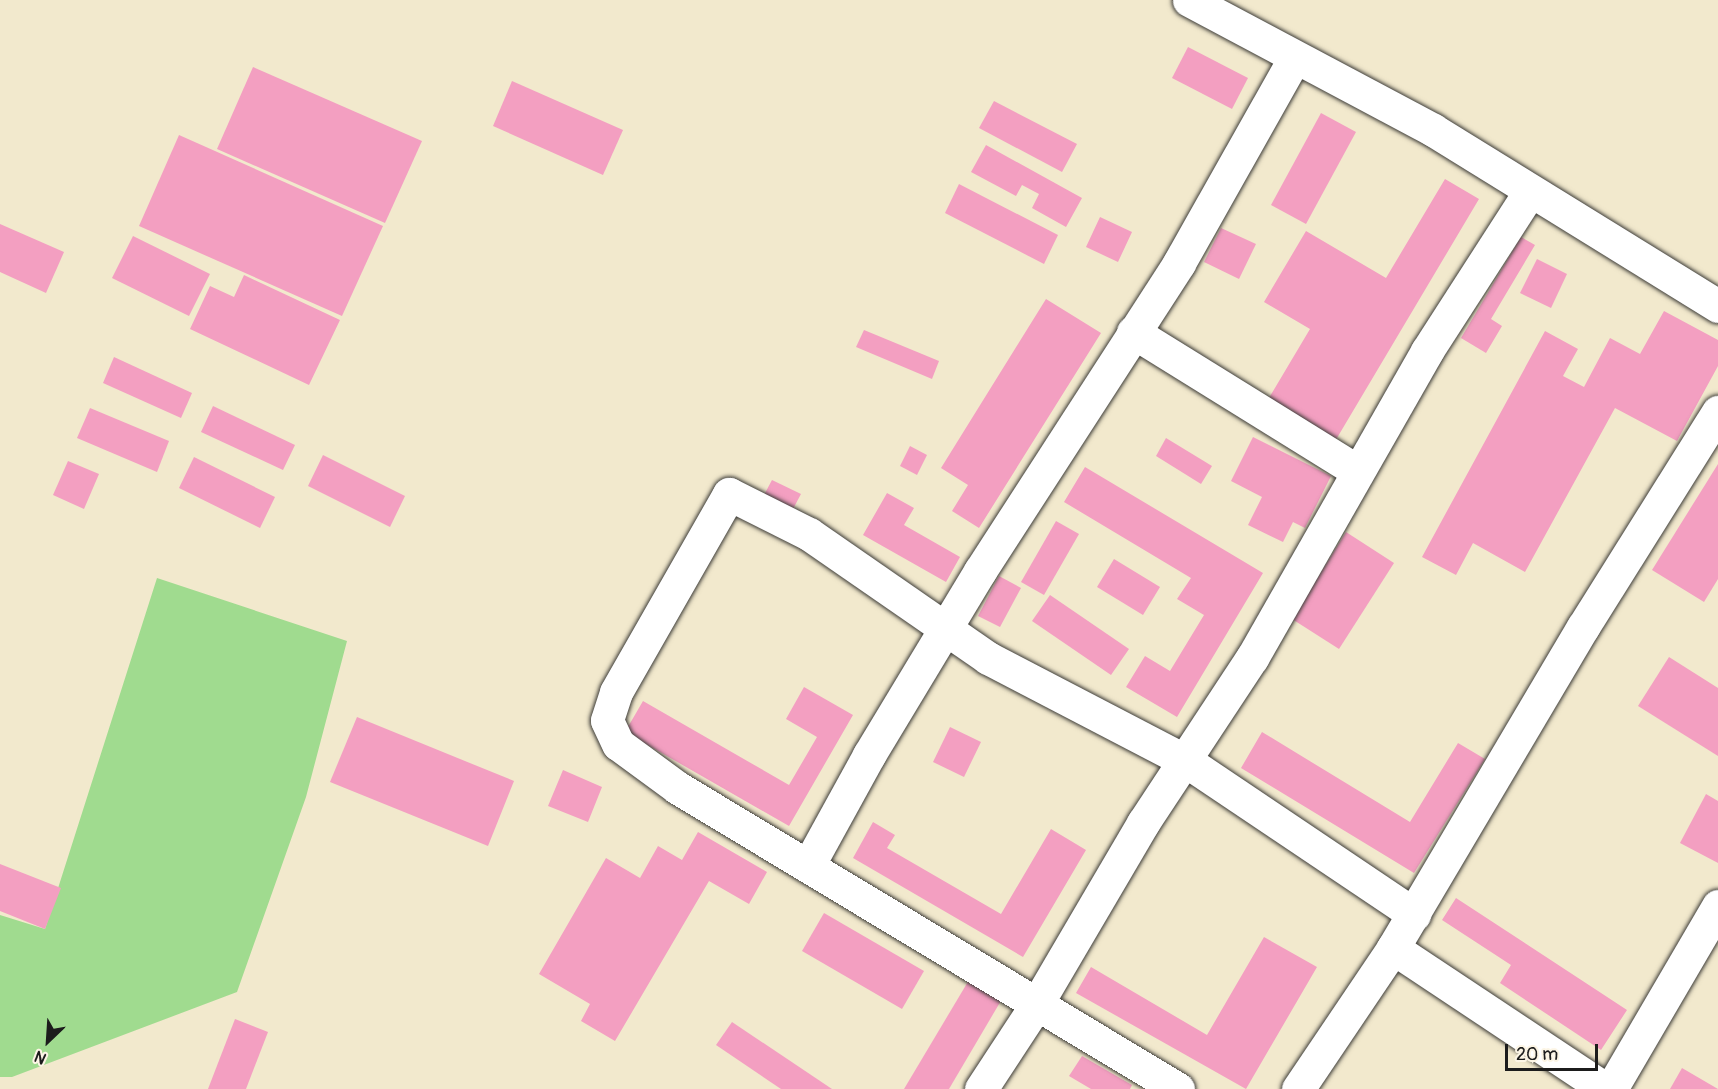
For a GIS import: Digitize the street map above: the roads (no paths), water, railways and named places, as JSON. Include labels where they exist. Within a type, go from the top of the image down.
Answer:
[{"type":"street","points":[[1189,0],[1433,130],[1718,306]]},
{"type":"street","points":[[808,866],[869,755],[1133,332],[1179,263],[1296,57]]},
{"type":"street","points":[[981,1089],[1038,1002],[1143,824],[1252,658],[1427,351],[1530,191]]},
{"type":"street","points":[[1133,332],[1357,471]]},
{"type":"street","points":[[1298,1089],[1393,948],[1583,627],[1718,412]]},
{"type":"street","points":[[1178,1089],[1038,1002],[678,788],[618,744],[607,720],[616,692],[729,494],[810,534],[988,658],[1186,761],[1414,914]]},
{"type":"street","points":[[1611,1089],[1718,906]]},
{"type":"street","points":[[1393,948],[1605,1089]]}]
